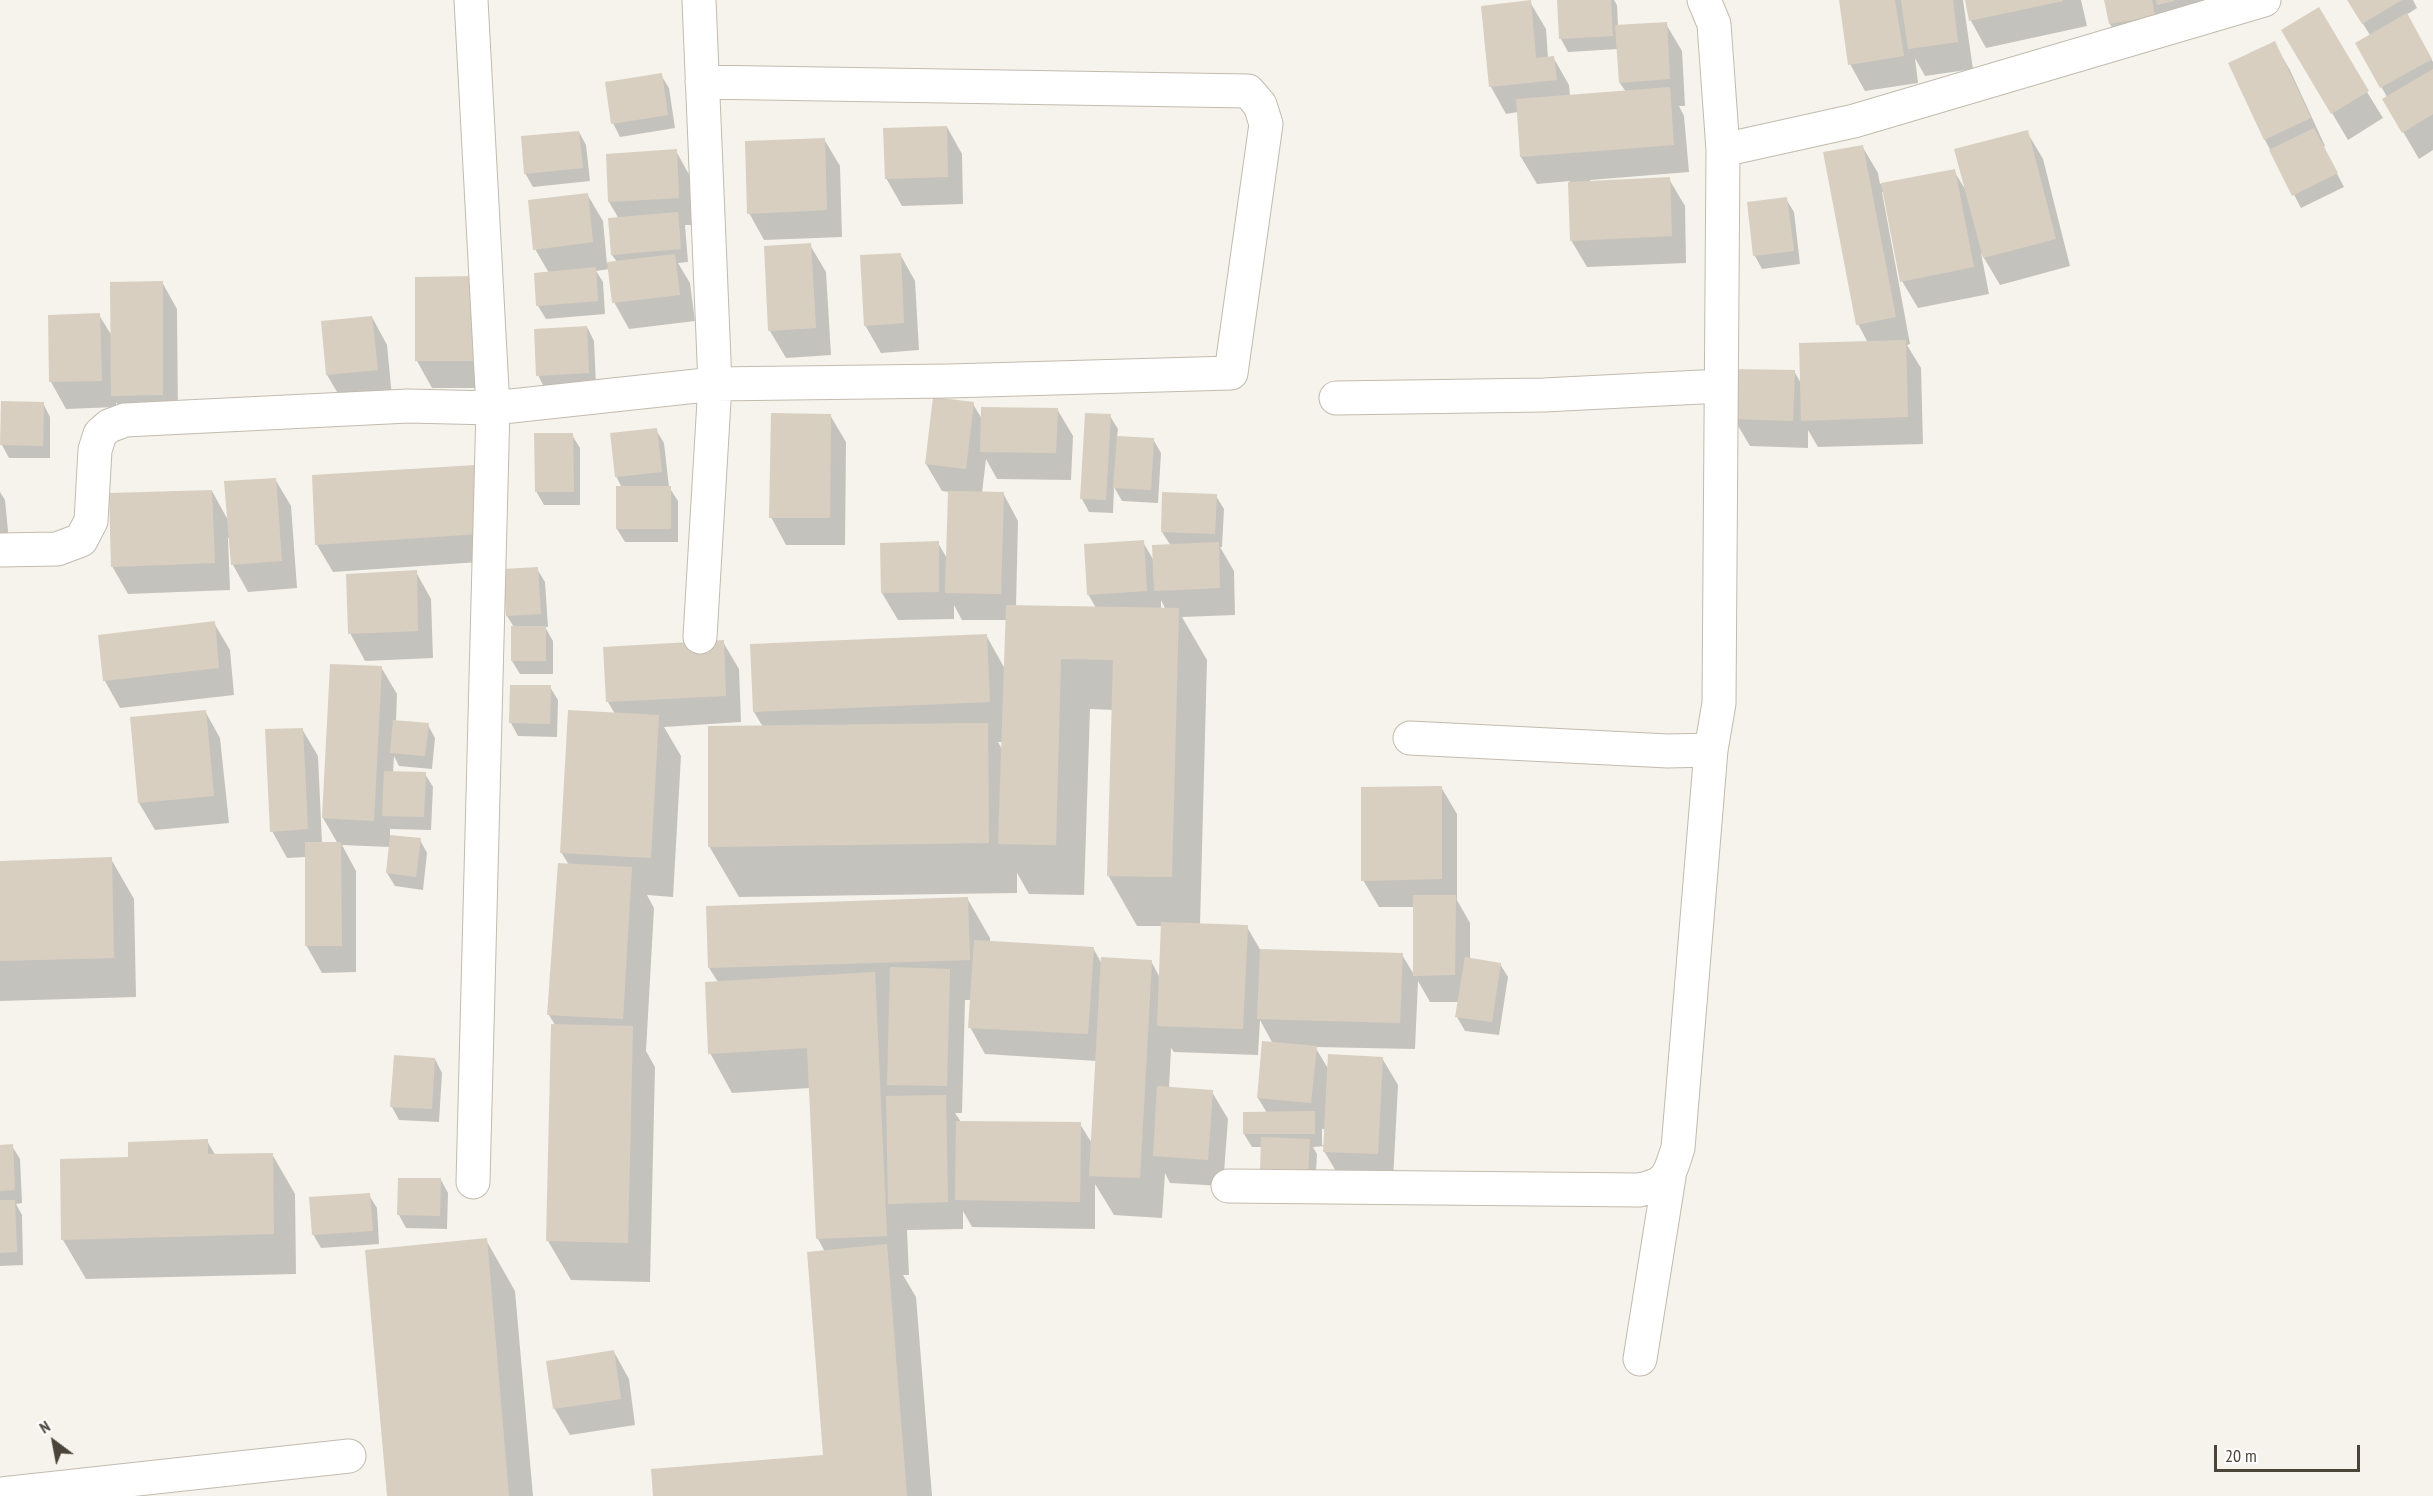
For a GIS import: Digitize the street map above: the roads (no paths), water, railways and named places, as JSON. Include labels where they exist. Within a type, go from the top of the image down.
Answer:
[{"type":"street","points":[[471,0],[493,408],[473,1182]]},
{"type":"street","points":[[699,0],[715,384],[700,637]]},
{"type":"street","points":[[1640,1359],[1669,1177],[1678,1148],[1711,750],[1719,703],[1723,150],[1714,24],[1704,0]]},
{"type":"street","points":[[1723,150],[1854,121],[2264,0]]},
{"type":"street","points":[[0,550],[57,549],[81,540],[91,521],[95,450],[100,434],[109,426],[125,420],[408,406],[493,408],[715,384],[949,381],[1232,373],[1266,124],[1260,105],[1248,92],[702,82]]},
{"type":"street","points":[[1336,398],[1544,395],[1721,386]]},
{"type":"street","points":[[1410,738],[1668,751],[1711,750]]},
{"type":"street","points":[[1228,1186],[1639,1190],[1656,1186],[1669,1177]]},
{"type":"street","points":[[0,1494],[349,1456]]}]
